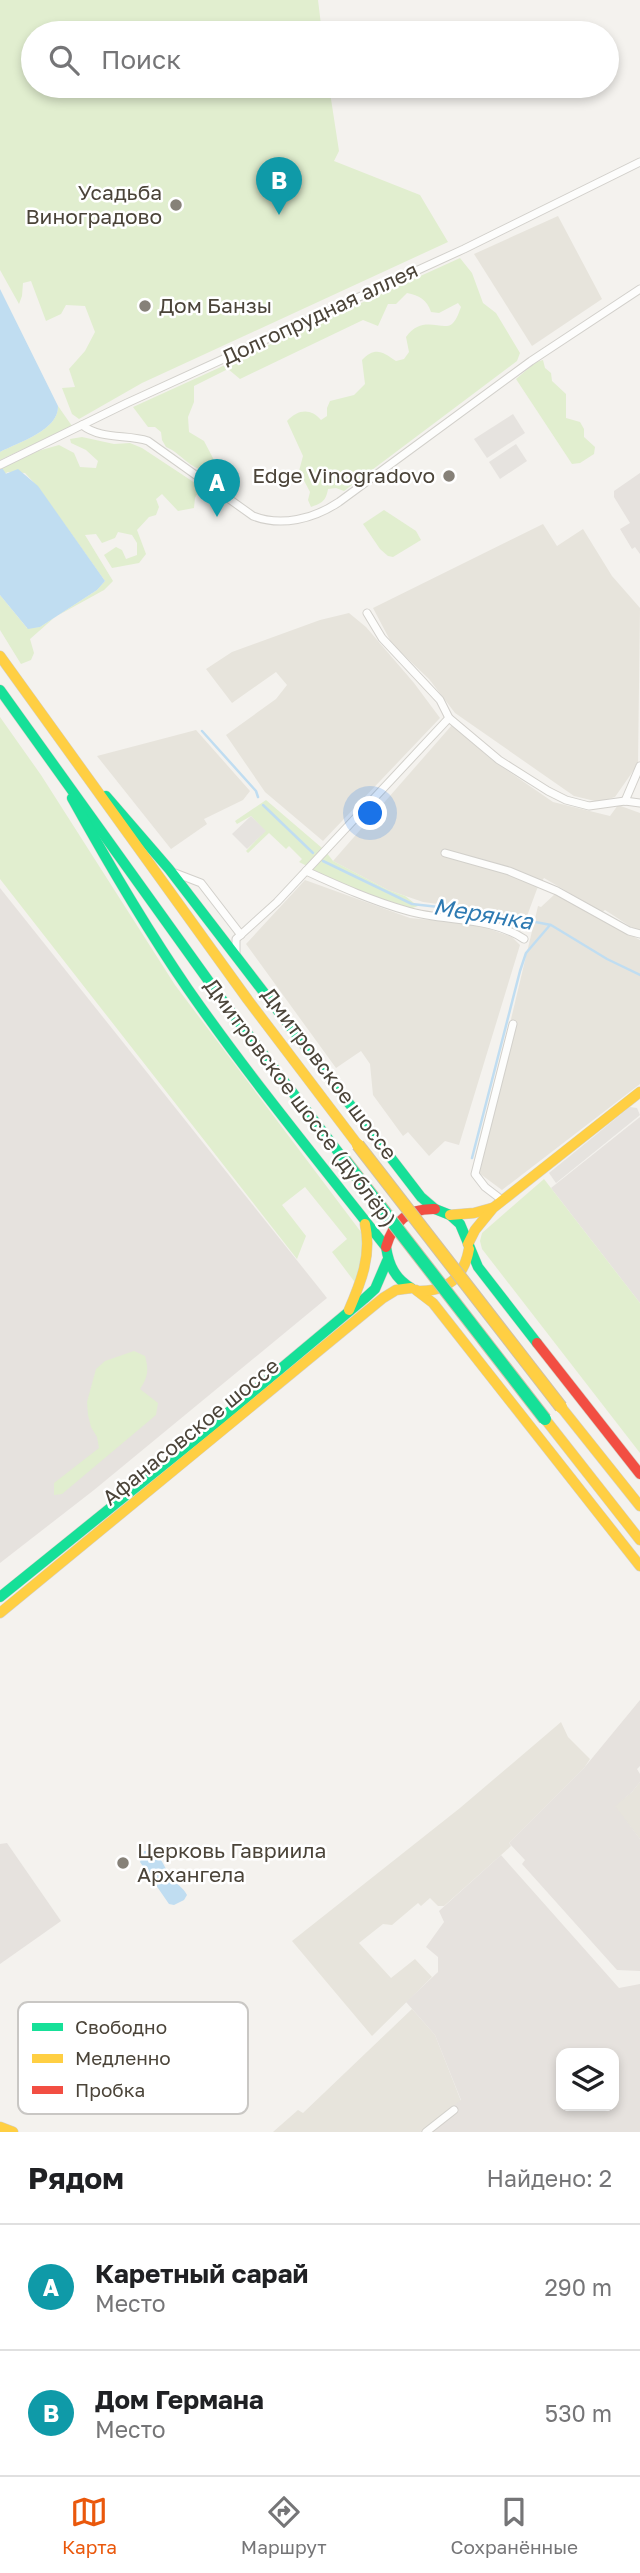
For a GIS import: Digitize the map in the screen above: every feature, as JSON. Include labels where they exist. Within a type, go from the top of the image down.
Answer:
[{"type":"main road","name":"Дмитровское шоссе","points":[[0,656],[300,1072],[640,1506]]},
{"type":"main road","name":"Дмитровское шоссе","points":[[0,690],[285,1085],[640,1540]]},
{"type":"main road","name":"Дмитровское шоссе (дублёр)","points":[[79,765],[169,869],[421,1197],[435,1209],[450,1215]]},
{"type":"main road","name":"Дмитровское шоссе (дублёр)","points":[[58,773],[110,867],[188,989],[386,1247],[387,1261],[393,1273],[433,1303],[640,1566]]},
{"type":"main road","points":[[413,1289],[438,1290],[457,1279],[468,1259],[475,1230],[497,1204],[640,1092]]},
{"type":"main road","points":[[450,1215],[474,1213],[497,1204]]},
{"type":"main road","points":[[386,1247],[393,1227],[400,1219],[418,1210],[435,1209]]},
{"type":"main road","points":[[450,1215],[460,1224],[478,1267],[640,1474]]},
{"type":"main road","points":[[348,1312],[367,1264],[368,1231],[363,1219]]},
{"type":"main road","name":"Афанасовское шоссе","points":[[0,1597],[348,1312],[374,1289],[387,1261]]},
{"type":"main road","name":"Афанасовское шоссе","points":[[0,1613],[383,1298],[396,1290],[413,1289]]},
{"type":"street","name":"Долгопрудная аллея","points":[[0,465],[127,403],[464,249],[640,162]]},
{"type":"street","points":[[82,425],[97,433],[133,436],[148,441],[253,516],[265,521],[301,519],[339,502],[531,361],[640,289]]},
{"type":"street","points":[[368,613],[382,638],[440,700],[449,718],[499,760],[566,800],[589,806],[625,801],[640,803]]},
{"type":"street","points":[[245,969],[234,946],[241,935],[306,871],[449,718]]},
{"type":"street","points":[[625,801],[640,766]]},
{"type":"street","points":[[445,853],[499,867],[557,891],[629,931],[640,934]]},
{"type":"street","points":[[169,869],[178,876],[201,883],[241,935]]},
{"type":"street","points":[[306,871],[345,889],[410,912],[472,920],[524,939]]},
{"type":"street","points":[[497,1204],[475,1174],[513,1024]]},
{"type":"street","points":[[426,2132],[454,2110]]},
{"type":"shaded area","points":[[558,216],[602,299],[532,346],[474,254]]},
{"type":"shaded area","points":[[513,414],[525,433],[487,458],[474,439]]},
{"type":"shaded area","points":[[516,444],[527,461],[500,479],[489,462]]},
{"type":"shaded area","points":[[640,473],[640,554],[635,547],[632,549],[620,529],[630,523],[614,497],[614,491]]},
{"type":"shaded area","points":[[543,524],[557,546],[583,529],[612,576],[640,608],[638,764],[615,797],[599,802],[574,796],[455,713],[429,679],[392,644],[373,608]]},
{"type":"shaded area","points":[[349,613],[366,627],[440,718],[323,841],[265,792],[226,735],[276,699],[287,685],[276,672],[232,703],[206,669],[232,652],[320,620]]},
{"type":"shaded area","points":[[452,725],[492,760],[553,802],[610,816],[618,805],[640,813],[640,930],[634,929],[605,910],[602,912],[544,878],[527,916],[423,902],[388,890],[333,861]]},
{"type":"shaded area","points":[[196,730],[250,791],[243,800],[204,819],[207,824],[171,849],[97,756]]},
{"type":"shaded area","points":[[251,816],[266,831],[247,849],[232,834]]},
{"type":"shaded area","points":[[305,880],[410,918],[475,924],[512,937],[520,945],[459,1145],[445,1141],[429,1156],[408,1132],[403,1136],[373,1095],[370,1064],[361,1051],[336,1068],[246,944]]},
{"type":"shaded area","points":[[0,888],[327,1298],[94,1490],[0,1563]]},
{"type":"shaded area","points":[[555,894],[640,940],[640,1084],[502,1190],[475,1170],[538,906],[541,907]]},
{"type":"shaded area","points":[[630,1107],[637,1108],[640,1115],[556,1183],[549,1173]]},
{"type":"shaded area","points":[[640,1117],[640,1303],[551,1188]]},
{"type":"shaded area","points":[[640,1700],[640,1766],[637,1769],[640,1782],[615,1806],[640,1839],[640,1971],[617,1970],[522,1864],[525,1860],[509,1843],[584,1768]]},
{"type":"shaded area","points":[[561,1722],[568,1737],[590,1759],[584,1768],[509,1843],[511,1846],[444,1906],[438,1906],[430,1898],[421,1906],[418,1903],[392,1925],[383,1924],[359,1943],[391,1978],[415,1959],[432,1977],[372,2036],[292,1941],[460,1808]]},
{"type":"shaded area","points":[[640,1782],[640,1839],[614,1806]]},
{"type":"shaded area","points":[[7,1843],[61,1921],[0,1964],[0,1844]]},
{"type":"shaded area","points":[[501,1855],[619,1988],[640,1984],[640,2132],[420,2132],[461,2100],[435,2035],[406,2002],[438,1972],[438,1957],[426,1947],[444,1922],[439,1911]]},
{"type":"shaded area","points":[[412,2009],[435,2035],[461,2101],[420,2132],[273,2132],[298,2110],[303,2113]]},
{"type":"green space","points":[[0,0],[318,0],[321,21],[21,21],[21,98],[331,98],[339,151],[334,161],[420,195],[448,242],[142,383],[79,419],[72,414],[62,388],[75,387],[69,369],[85,351],[95,332],[85,306],[66,305],[61,314],[46,321],[31,281],[23,283],[19,304],[0,270]]},
{"type":"green space","points":[[460,258],[472,273],[483,303],[496,313],[520,353],[517,361],[344,491],[328,489],[325,499],[318,504],[311,507],[308,500],[310,492],[299,471],[303,456],[287,421],[300,412],[313,413],[321,420],[327,416],[330,401],[354,395],[365,384],[362,360],[375,352],[396,361],[404,359],[409,352],[406,337],[419,326],[449,325],[459,313],[461,307],[458,303],[439,313],[431,312],[422,299],[407,293],[396,304],[388,304],[378,326],[363,320],[240,379],[228,369],[194,386],[194,402],[188,417],[189,432],[204,441],[215,462],[213,469],[199,469],[166,447],[161,432],[155,427],[148,427],[133,407]]},
{"type":"green space","points":[[543,360],[545,368],[551,373],[552,381],[566,394],[566,418],[580,422],[584,437],[595,447],[594,454],[580,463],[572,464],[516,379],[536,362]]},
{"type":"green space","points":[[58,406],[72,426],[0,460],[0,452],[27,439],[52,422]]},
{"type":"green space","points":[[82,437],[114,444],[130,443],[142,448],[201,487],[195,498],[194,508],[178,511],[162,494],[156,499],[159,507],[156,515],[149,517],[137,530],[146,554],[139,563],[112,568],[104,555],[116,547],[122,550],[126,559],[137,555],[137,543],[132,535],[118,532],[115,538],[102,543],[96,534],[85,535],[113,581],[104,590],[58,616],[97,590],[105,581],[38,487],[25,473],[8,472],[0,476],[0,469],[38,451],[59,445],[74,453],[80,467],[96,468],[98,461],[86,450],[71,443],[70,439]]},
{"type":"green space","points":[[384,510],[416,531],[421,540],[393,557],[380,549],[363,524]]},
{"type":"green space","points":[[0,595],[27,628],[40,627],[54,618],[30,639],[34,653],[31,660],[21,664],[0,630]]},
{"type":"green space","points":[[0,717],[41,775],[175,985],[361,1232],[364,1258],[357,1285],[332,1252],[347,1239],[305,1187],[282,1205],[306,1236],[297,1259],[0,879]]},
{"type":"green space","points":[[266,800],[322,848],[307,866],[299,862],[302,859],[289,846],[286,849],[269,833],[248,853],[246,851],[265,831],[251,816],[237,824],[235,821]]},
{"type":"green space","points":[[326,852],[333,861],[405,896],[418,906],[410,909],[315,872],[312,869]]},
{"type":"green space","points":[[544,1179],[640,1303],[640,1453],[482,1249],[482,1233]]},
{"type":"green space","points":[[134,1351],[145,1356],[147,1373],[140,1389],[158,1403],[156,1415],[62,1494],[54,1495],[54,1483],[99,1448],[91,1427],[87,1402],[96,1369],[105,1361]]},
{"type":"water","points":[[0,289],[58,406],[57,414],[45,428],[0,452]]},
{"type":"water","points":[[18,469],[38,486],[105,581],[97,590],[40,627],[28,629],[0,595],[0,476]]},
{"type":"water","points":[[144,1851],[154,1853],[161,1860],[171,1878],[187,1895],[184,1900],[174,1905],[169,1904],[140,1862]]},
{"type":"waterway","name":"Мерянка","points":[[202,731],[256,791],[258,797]]},
{"type":"waterway","name":"Мерянка","points":[[263,805],[313,853]]},
{"type":"waterway","name":"Мерянка","points":[[323,861],[412,904],[483,912],[551,925],[607,959],[640,975]]},
{"type":"waterway","points":[[472,1158],[526,953],[550,925]]},
{"type":"traffic: fast","points":[[0,690],[228,1008],[342,1157]]},
{"type":"traffic: fast","points":[[106,796],[169,869],[421,1197],[460,1224],[478,1267],[537,1343]]},
{"type":"traffic: fast","points":[[72,798],[157,943],[188,989],[260,1087],[386,1247],[394,1271],[411,1288]]},
{"type":"traffic: fast","points":[[342,1157],[545,1419]]},
{"type":"traffic: fast","points":[[0,1597],[364,1299],[375,1289],[387,1261]]},
{"type":"traffic: slow","points":[[0,656],[248,1000],[358,1145]]},
{"type":"traffic: slow","points":[[468,1244],[475,1230],[493,1208],[640,1092]]},
{"type":"traffic: slow","points":[[358,1145],[561,1407]]},
{"type":"traffic: slow","points":[[450,1215],[492,1208]]},
{"type":"traffic: slow","points":[[349,1310],[366,1257],[365,1224]]},
{"type":"traffic: slow","points":[[418,1291],[446,1286],[463,1268],[469,1249]]},
{"type":"traffic: slow","points":[[0,1613],[383,1298],[396,1290],[411,1288]]},
{"type":"traffic: slow","points":[[416,1290],[433,1303],[640,1566]]},
{"type":"traffic: slow","points":[[561,1407],[640,1506]]},
{"type":"traffic: slow","points":[[545,1419],[640,1540]]},
{"type":"traffic: slow","points":[[0,2127],[13,2132]]},
{"type":"traffic: jam","points":[[386,1247],[393,1230],[403,1218],[417,1211],[435,1209]]},
{"type":"traffic: jam","points":[[537,1343],[640,1474]]},
{"type":"place","name":"Усадьба Виноградово","points":[[176,205]]},
{"type":"place","name":"Дом Германа","points":[[279,215]]},
{"type":"place","name":"Дом Банзы","points":[[145,306]]},
{"type":"place","name":"Edge Vinogradovo","points":[[449,476]]},
{"type":"place","name":"Каретный сарай","points":[[217,517]]},
{"type":"place","name":"Церковь Гавриила Архангела","points":[[123,1863]]}]
